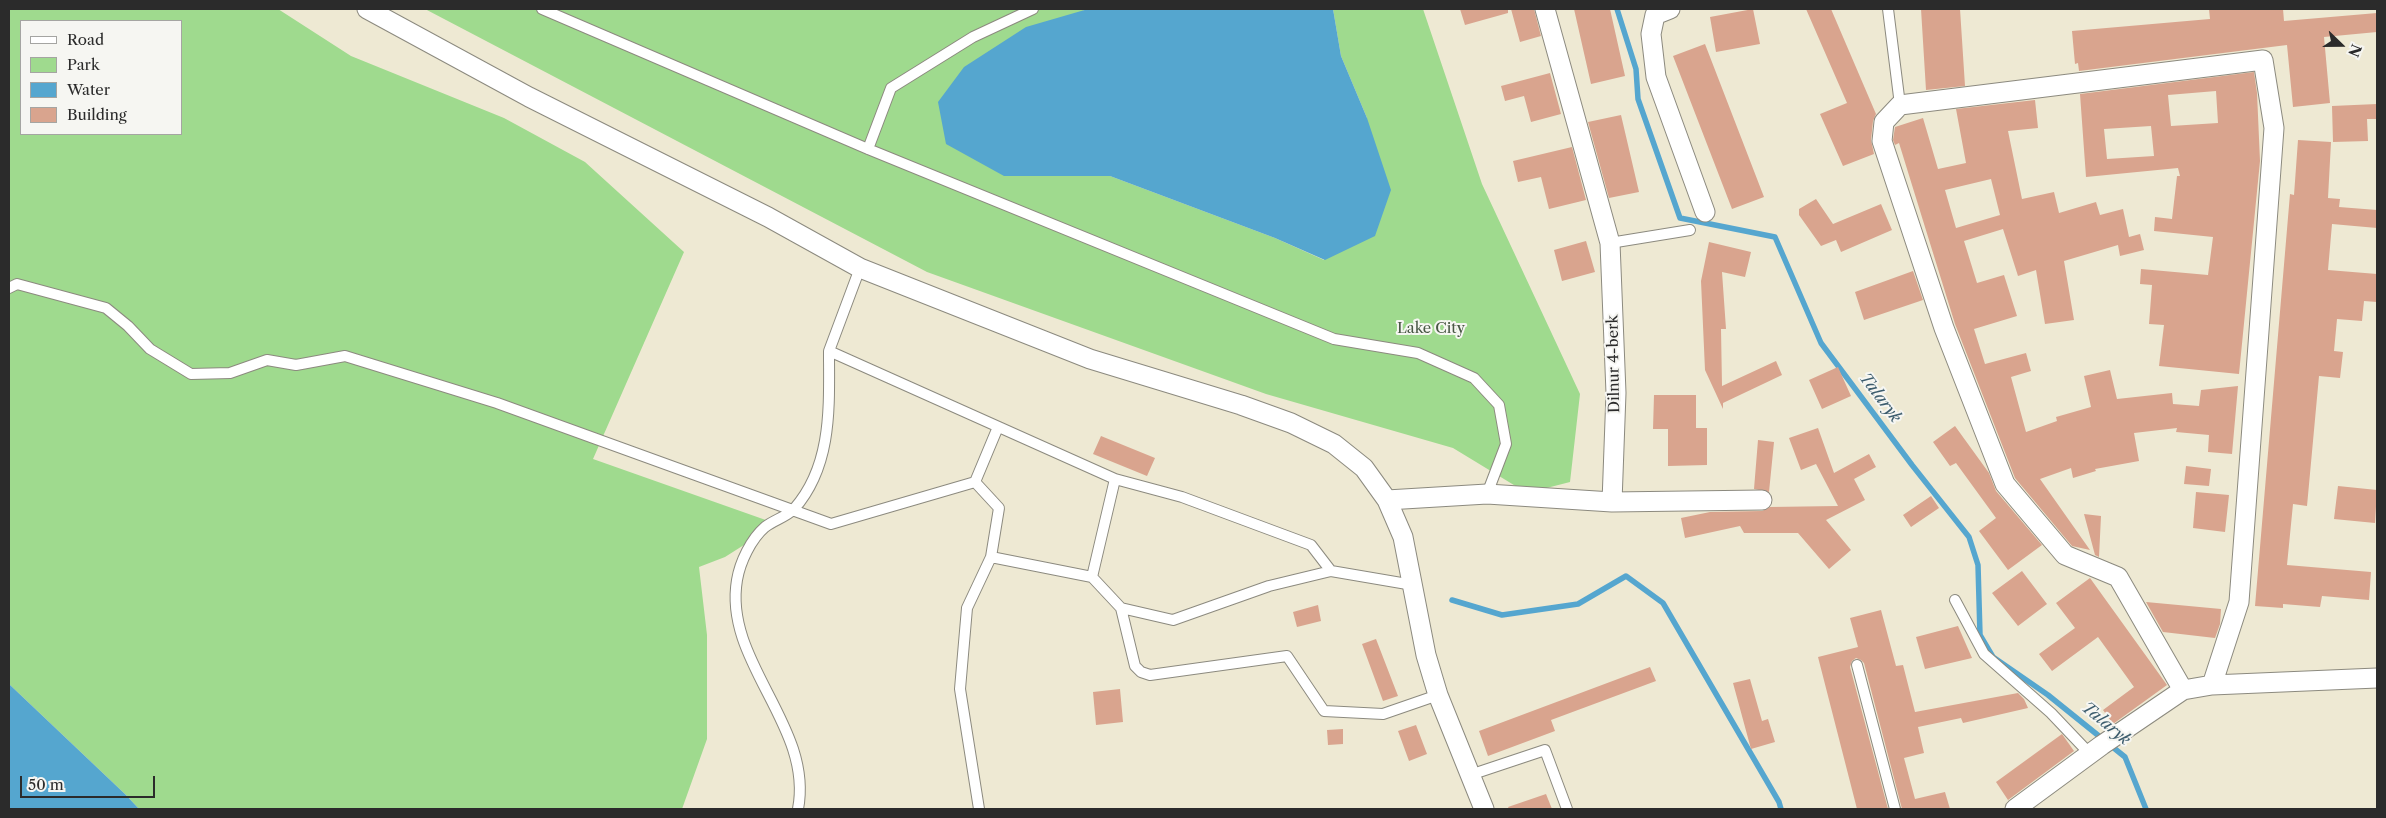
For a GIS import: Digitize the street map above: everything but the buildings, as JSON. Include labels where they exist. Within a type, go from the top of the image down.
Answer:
[{"type":"street","points":[[367,9],[529,97],[768,217],[860,268],[1090,359],[1240,405],[1291,423],[1334,444],[1364,468],[1387,500],[1403,537],[1426,655],[1438,695],[1484,809]]},
{"type":"street","name":"Dilnur 4-berk","points":[[1545,9],[1610,243],[1616,393],[1612,502]]},
{"type":"street","points":[[1670,9],[1655,15],[1651,34],[1656,77],[1705,212]]},
{"type":"street","points":[[2183,690],[2118,577],[2065,555],[2006,484],[1944,328],[1882,141],[1884,122],[1900,106],[2263,60],[2274,128],[2238,602],[2212,685]]},
{"type":"street","points":[[1387,500],[1487,494],[1612,502],[1762,500]]},
{"type":"street","points":[[2015,809],[2102,745],[2183,690],[2212,685],[2377,678]]},
{"type":"lane","points":[[542,9],[868,149],[1334,338],[1418,353],[1474,378],[1499,405],[1506,444],[1487,494]]},
{"type":"lane","points":[[868,149],[891,88],[973,37],[1033,9]]},
{"type":"lane","points":[[1888,9],[1900,106]]},
{"type":"lane","points":[[1610,243],[1690,230]]},
{"type":"lane","points":[[798,809],[801,794],[797,763],[788,733],[756,670],[737,622],[737,580],[748,549],[765,528],[793,510],[814,480],[829,428],[830,351],[860,268]]},
{"type":"lane","points":[[9,288],[17,284],[106,308],[128,326],[150,349],[191,374],[230,373],[267,360],[296,365],[345,356],[497,403],[831,524],[975,482]]},
{"type":"lane","points":[[830,351],[1115,479],[1182,496],[1311,545],[1331,571]]},
{"type":"lane","points":[[975,482],[998,427]]},
{"type":"lane","points":[[1092,577],[1115,479]]},
{"type":"lane","points":[[975,482],[999,508],[991,557],[967,608],[960,689],[979,809]]},
{"type":"lane","points":[[991,557],[1092,577],[1120,608],[1131,658],[1135,666],[1141,672],[1150,675],[1287,656],[1324,711],[1383,714],[1438,695]]},
{"type":"lane","points":[[1120,608],[1173,620],[1268,586],[1331,571],[1413,586]]},
{"type":"lane","points":[[1955,600],[1984,654],[2051,713],[2102,745]]},
{"type":"lane","points":[[1857,665],[1895,809]]},
{"type":"lane","points":[[1470,774],[1545,750],[1567,809]]},
{"type":"green space","points":[[9,9],[278,9],[351,56],[504,118],[585,162],[684,252],[593,459],[777,524],[725,557],[699,567],[707,635],[707,739],[682,809],[139,809],[9,684]]},
{"type":"green space","name":"Lake City","points":[[425,9],[1088,9],[1084,10],[1004,176],[1110,176],[1275,238],[1324,260],[1367,118],[1341,56],[1333,9],[1423,9],[1482,184],[1580,394],[1570,482],[1527,493],[1453,448],[1266,394],[927,272]]},
{"type":"water","points":[[1088,9],[1333,9],[1341,56],[1367,118],[1391,190],[1375,236],[1325,260],[1275,238],[1110,176],[1004,176],[946,144],[938,102],[964,67],[1026,27]]},
{"type":"water","points":[[9,684],[126,795],[139,809],[9,809]]},
{"type":"waterway","name":"Talaryk","points":[[1617,9],[1636,69],[1638,99],[1680,218],[1775,237],[1821,343],[1912,465],[1969,537],[1978,565],[1980,635],[1993,657],[2048,695],[2125,757],[2146,809]]},
{"type":"waterway","points":[[1452,600],[1502,615],[1578,604],[1626,576],[1663,603],[1779,802],[1781,809]]}]
